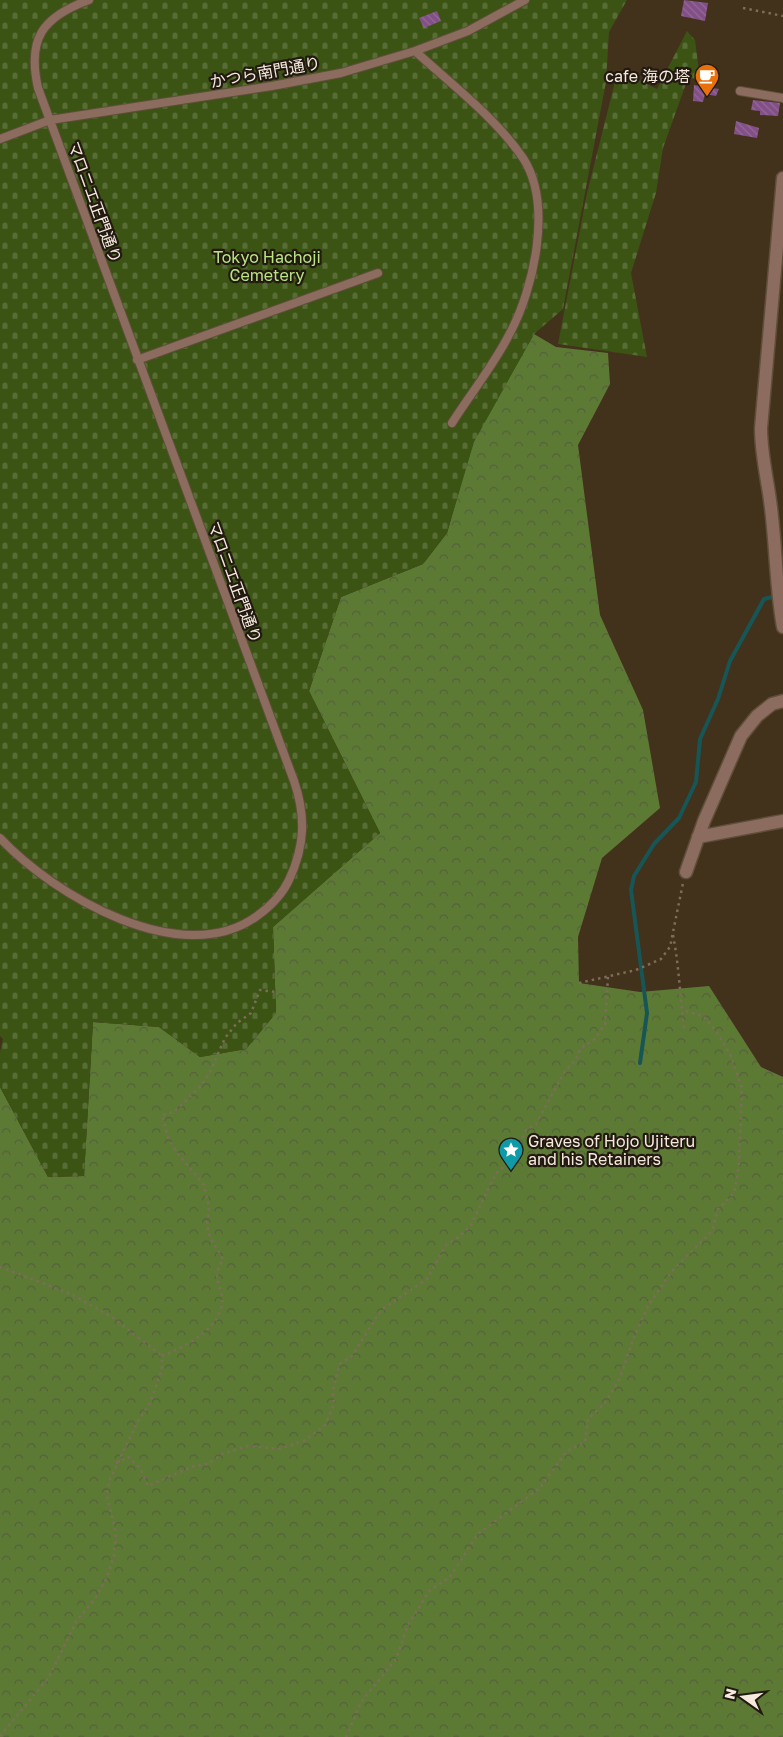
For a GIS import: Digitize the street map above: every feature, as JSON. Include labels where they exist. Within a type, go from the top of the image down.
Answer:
[{"type":"street","points":[[783,178],[760,428],[771,507],[783,627]]},
{"type":"street","points":[[686,872],[698,837],[741,736],[757,716],[772,704],[783,701]]},
{"type":"street","points":[[698,837],[783,821]]},
{"type":"lane","name":"マロニエ正門通り","points":[[0,838],[34,871],[86,904],[124,919],[166,932],[200,936],[225,931],[248,923],[270,906],[284,890],[302,845],[304,822],[301,802],[294,781],[38,88],[33,66],[35,46],[43,30],[69,7],[89,0]]},
{"type":"lane","name":"かつら南門通り","points":[[0,139],[50,120],[341,73],[415,51],[468,31],[525,0]]},
{"type":"lane","points":[[415,51],[493,123],[523,159],[532,179],[538,205],[534,264],[525,299],[510,334],[452,423]]},
{"type":"lane","points":[[740,92],[783,98]]},
{"type":"lane","points":[[137,360],[378,273]]},
{"type":"path","points":[[743,8],[783,16]]},
{"type":"path","points":[[579,983],[636,970],[661,959],[670,947],[678,898],[686,872]]},
{"type":"path","points":[[672,931],[678,958],[678,980],[684,1028]]},
{"type":"path","points":[[116,1463],[128,1457],[140,1468],[148,1486],[194,1466],[208,1464],[224,1453],[248,1446],[279,1449],[306,1440],[325,1425],[334,1404],[333,1390],[340,1364],[352,1356],[381,1310],[427,1279],[446,1245],[471,1225],[496,1173],[514,1159],[526,1130],[536,1124],[551,1094],[581,1048],[595,1039],[605,1024],[608,977]]},
{"type":"path","points":[[162,1356],[189,1344],[216,1320],[222,1305],[222,1289],[217,1275],[223,1259],[210,1237],[207,1224],[210,1207],[204,1185],[177,1153],[168,1137],[162,1114],[174,1112],[199,1088],[210,1074],[225,1038],[237,1023],[251,1013],[260,990],[276,992]]},
{"type":"path","points":[[346,1737],[361,1702],[396,1659],[408,1625],[430,1590],[450,1577],[478,1534],[540,1488],[568,1451],[585,1442],[588,1420],[605,1403],[619,1380],[634,1337],[648,1306],[672,1271],[712,1231],[718,1209],[734,1193],[740,1156],[742,1088],[730,1054],[716,1031],[703,1016],[682,1010]]},
{"type":"path","points":[[0,1267],[35,1279],[79,1299],[112,1317],[162,1356]]},
{"type":"path","points":[[0,1736],[49,1677],[77,1620],[94,1599],[107,1577],[114,1556],[116,1533],[107,1496],[109,1481],[116,1463],[138,1421],[150,1403],[162,1369],[162,1356]]},
{"type":"green space","name":"Tokyo Hachoji Cemetery","points":[[0,0],[627,0],[609,32],[606,82],[563,309],[534,334],[474,442],[447,533],[423,564],[341,597],[309,691],[380,833],[273,927],[276,1013],[246,1049],[200,1057],[159,1027],[93,1022],[84,1176],[48,1177],[0,1087],[0,1052],[3,1039],[0,1036]]},
{"type":"green space","points":[[687,31],[695,40],[700,79],[688,78],[663,148],[656,193],[631,273],[647,357],[558,344],[587,193],[618,70],[657,89]]},
{"type":"green space","points":[[534,334],[556,347],[608,353],[610,384],[578,445],[600,615],[643,710],[660,808],[602,858],[578,937],[579,983],[640,992],[709,986],[761,1067],[783,1077],[783,1737],[0,1737],[0,1087],[48,1177],[84,1176],[93,1022],[159,1027],[200,1057],[246,1049],[276,1013],[273,927],[380,833],[309,691],[341,597],[423,564],[447,533],[473,442]]},
{"type":"building","points":[[684,0],[708,3],[705,21],[681,16]]},
{"type":"building","points":[[437,11],[441,21],[424,28],[419,18]]},
{"type":"building","points":[[694,85],[719,89],[716,96],[705,94],[703,102],[693,101]]},
{"type":"building","points":[[753,100],[780,103],[778,116],[760,115],[760,111],[751,110]]},
{"type":"building","points":[[736,121],[759,128],[757,138],[734,134]]},
{"type":"waterway","points":[[640,1063],[647,1013],[631,890],[634,876],[654,844],[679,818],[696,782],[700,739],[718,699],[730,661],[764,599],[776,596]]},
{"type":"place","name":"cafe 海の塔","points":[[707,97]]},
{"type":"place","name":"Graves of Hojo Ujiteru and his Retainers","points":[[511,1171]]}]
